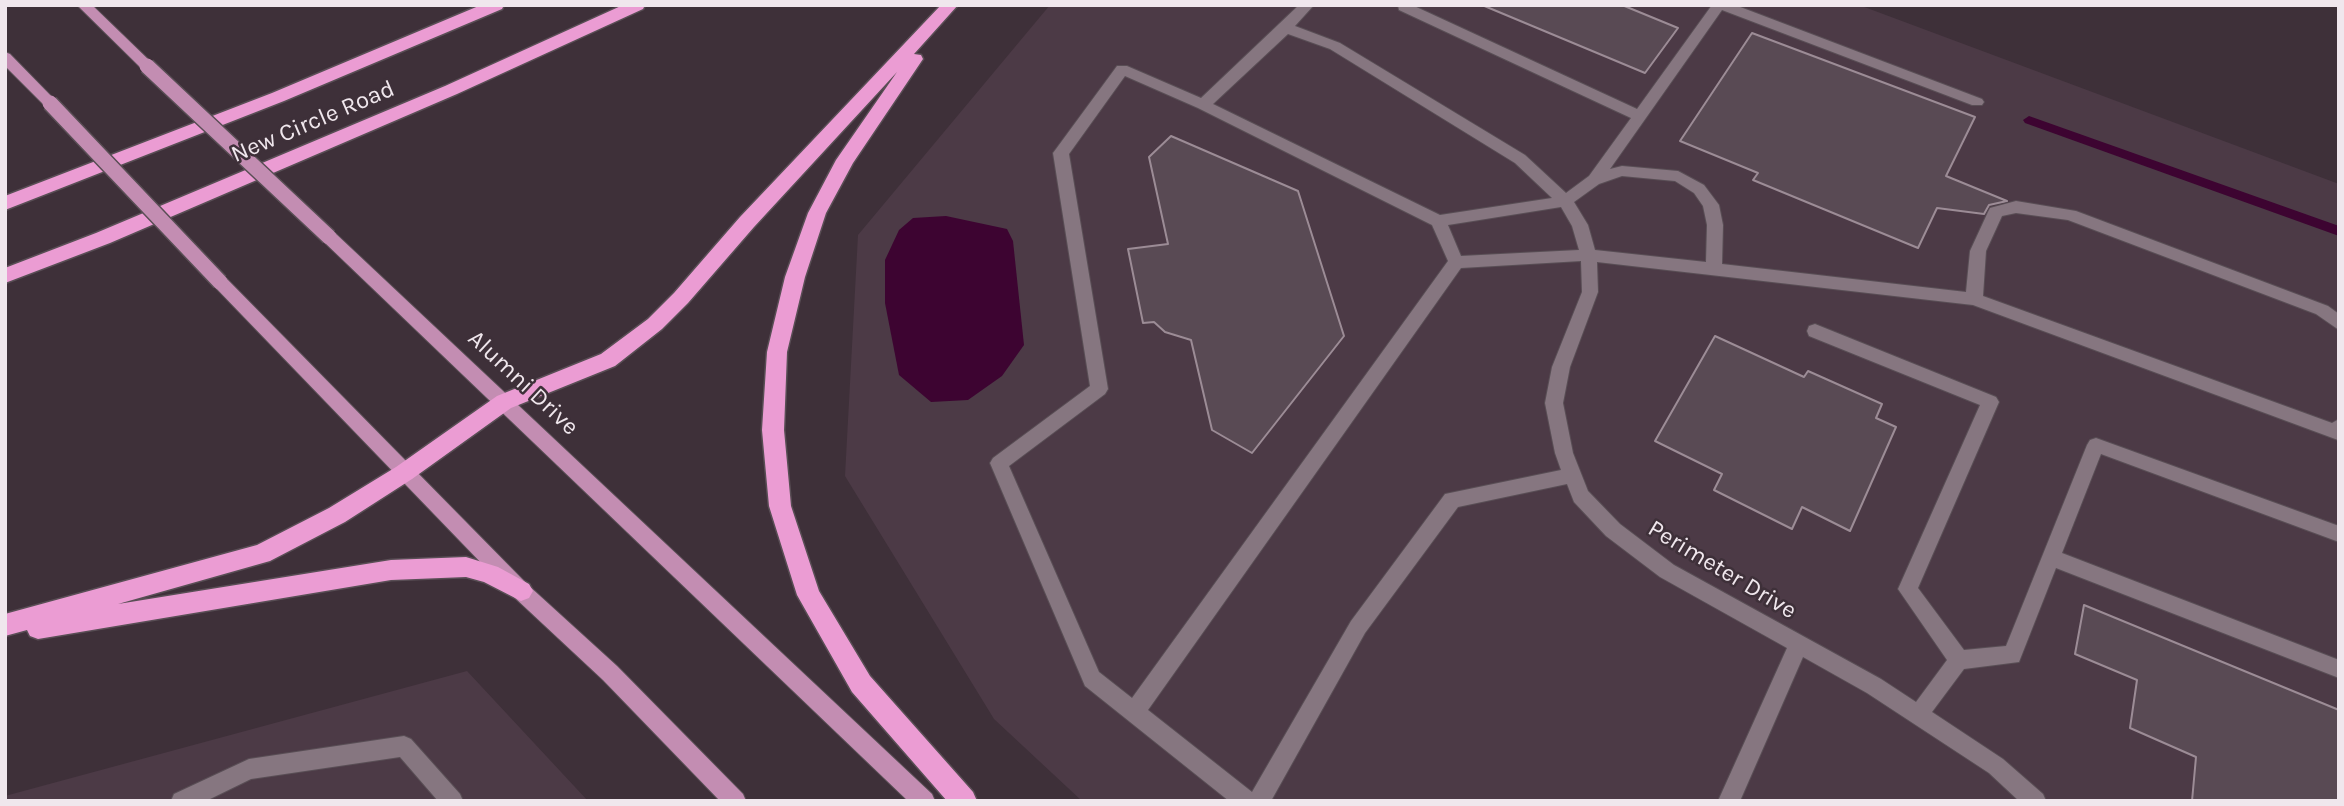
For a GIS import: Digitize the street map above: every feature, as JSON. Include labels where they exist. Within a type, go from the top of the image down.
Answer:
[{"type":"highway","name":"New Circle Road","points":[[5,203],[278,97],[496,5]]},
{"type":"highway","name":"New Circle Road","points":[[5,276],[103,238],[452,90],[636,5]]},
{"type":"highway","points":[[5,625],[262,554],[337,515],[404,473],[504,402],[608,359],[655,324],[848,112],[950,5]]},
{"type":"highway","points":[[956,5],[894,86],[845,160],[817,213],[795,277],[777,352],[773,430],[779,506],[809,595],[861,684],[964,801]]},
{"type":"highway","points":[[5,634],[391,570],[466,567],[490,574],[521,591]]},
{"type":"main road","name":"Alumni Drive","points":[[84,5],[924,801]]},
{"type":"main road","points":[[5,57],[404,473],[521,591],[610,673],[735,801]]},
{"type":"street","points":[[1202,105],[1286,28],[1307,5]]},
{"type":"street","points":[[1594,180],[1720,5],[1977,102]]},
{"type":"street","points":[[1404,7],[1640,116]]},
{"type":"street","name":"Perimeter Drive","points":[[1286,28],[1335,46],[1520,159],[1565,201],[1580,225],[1589,255],[1590,292],[1561,367],[1554,403],[1564,453],[1581,496],[1623,538],[1667,571],[1874,686],[1996,766],[2035,801]]},
{"type":"street","points":[[1246,801],[1092,679],[999,463],[1099,389],[1061,153],[1122,69],[1202,105],[1438,221],[1565,201],[1594,180],[1622,171],[1678,176],[1699,189],[1712,205],[1715,225],[1714,270]]},
{"type":"street","points":[[1973,299],[1978,251],[1996,212],[2016,207],[2070,215],[2322,310],[2339,324]]},
{"type":"street","points":[[1438,221],[1456,262]]},
{"type":"street","points":[[1456,262],[1589,255],[1973,299],[2338,433],[2339,426]]},
{"type":"street","points":[[1134,712],[1456,262]]},
{"type":"street","points":[[1815,331],[1990,402],[1909,589],[1959,660]]},
{"type":"street","points":[[1918,715],[1959,660],[2012,655],[2096,445],[2339,534]]},
{"type":"street","points":[[1259,801],[1358,627],[1451,500],[1572,475]]},
{"type":"street","points":[[2051,558],[2339,669]]},
{"type":"street","points":[[1730,801],[1799,644]]},
{"type":"street","points":[[182,801],[249,769],[404,746],[452,801]]},
{"type":"shaded area","points":[[1050,5],[1859,5],[2339,184],[2339,801],[1082,801],[994,719],[845,476],[858,235]]},
{"type":"shaded area","points":[[946,216],[1007,229],[1013,241],[1024,345],[1002,376],[968,400],[931,402],[899,375],[885,303],[885,260],[899,230],[913,218]]},
{"type":"shaded area","points":[[467,671],[588,801],[5,801],[5,796]]},
{"type":"building","points":[[1482,5],[1622,5],[1678,28],[1645,73]]},
{"type":"building","points":[[1752,33],[1975,117],[1946,176],[2007,201],[1989,205],[1984,214],[1937,208],[1918,248],[1753,180],[1758,173],[1680,141]]},
{"type":"building","points":[[1171,136],[1298,191],[1344,336],[1252,453],[1212,430],[1191,340],[1165,332],[1154,322],[1143,323],[1128,249],[1168,244],[1149,157]]},
{"type":"building","points":[[1715,336],[1804,377],[1808,371],[1882,404],[1876,418],[1896,427],[1850,531],[1802,507],[1792,529],[1714,490],[1722,474],[1655,441]]},
{"type":"building","points":[[2084,605],[2339,710],[2339,801],[2192,801],[2196,757],[2130,728],[2137,680],[2075,654]]},
{"type":"waterway","points":[[2029,120],[2339,231]]}]
